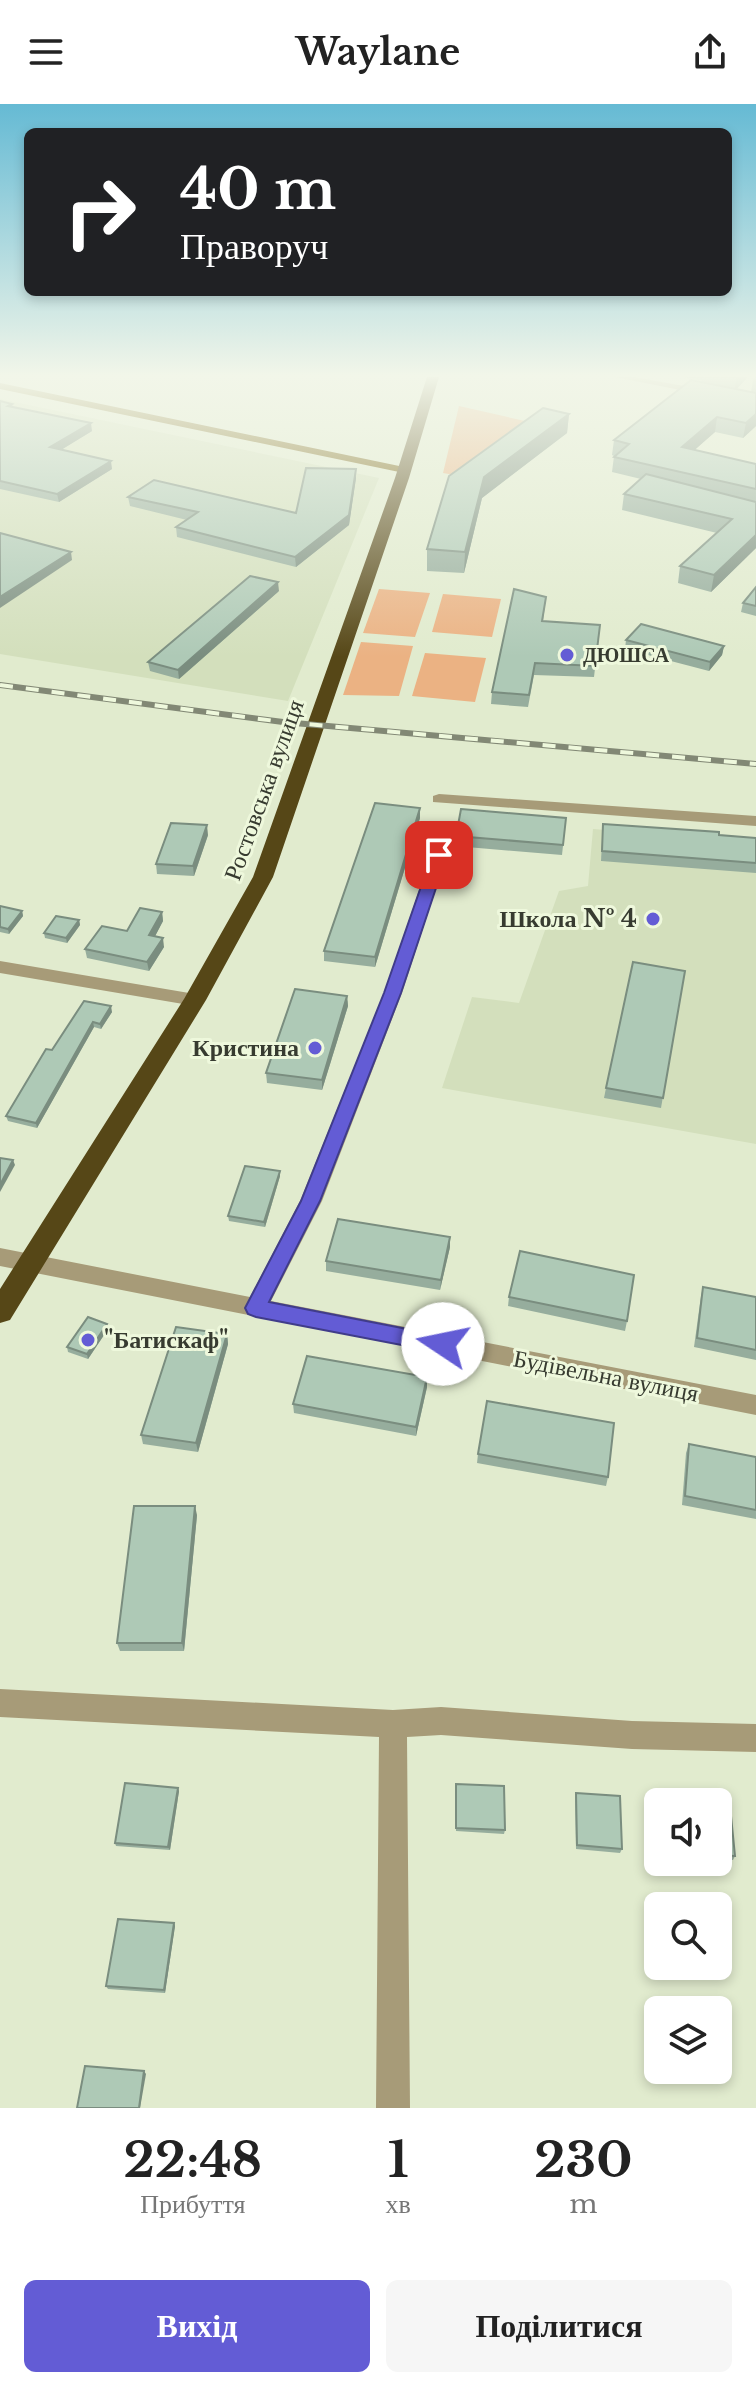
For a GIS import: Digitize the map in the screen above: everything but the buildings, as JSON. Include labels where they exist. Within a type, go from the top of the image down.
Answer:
[{"type":"highway","name":"Ростовська вулиця","points":[[0,1312],[195,1000],[263,877],[404,471]]},
{"type":"street","points":[[439,799],[756,821]]},
{"type":"street","points":[[256,1308],[311,1201],[393,993],[439,855]]},
{"type":"street","points":[[0,967],[195,1000]]},
{"type":"street","name":"Будівельна вулиця","points":[[0,1257],[756,1405]]},
{"type":"street","points":[[0,1703],[393,1724],[441,1721],[632,1735],[756,1738]]},
{"type":"street","points":[[393,1724],[393,2108]]},
{"type":"shaded area","points":[[0,471],[343,471],[379,478],[288,701],[0,654]]},
{"type":"shaded area","points":[[444,471],[460,471],[454,475],[443,473]]},
{"type":"shaded area","points":[[379,589],[430,593],[415,637],[363,633]]},
{"type":"shaded area","points":[[443,594],[501,599],[492,637],[432,632]]},
{"type":"shaded area","points":[[361,642],[413,646],[399,696],[343,695]]},
{"type":"shaded area","points":[[425,653],[486,658],[475,702],[412,696]]},
{"type":"shaded area","points":[[593,829],[756,842],[756,1144],[442,1088],[472,997],[519,1003],[559,891],[588,886]]},
{"type":"railway","points":[[0,685],[283,722],[756,764]]},
{"type":"place","name":"ДЮШСА","points":[[567,655]]},
{"type":"place","name":"Школа № 4","points":[[653,919]]},
{"type":"place","name":"Кристина","points":[[315,1048]]},
{"type":"place","name":"\"Батискаф\"","points":[[88,1340]]},
{"type":"route","points":[[439,855],[393,993],[311,1201],[256,1308],[443,1344]]}]
